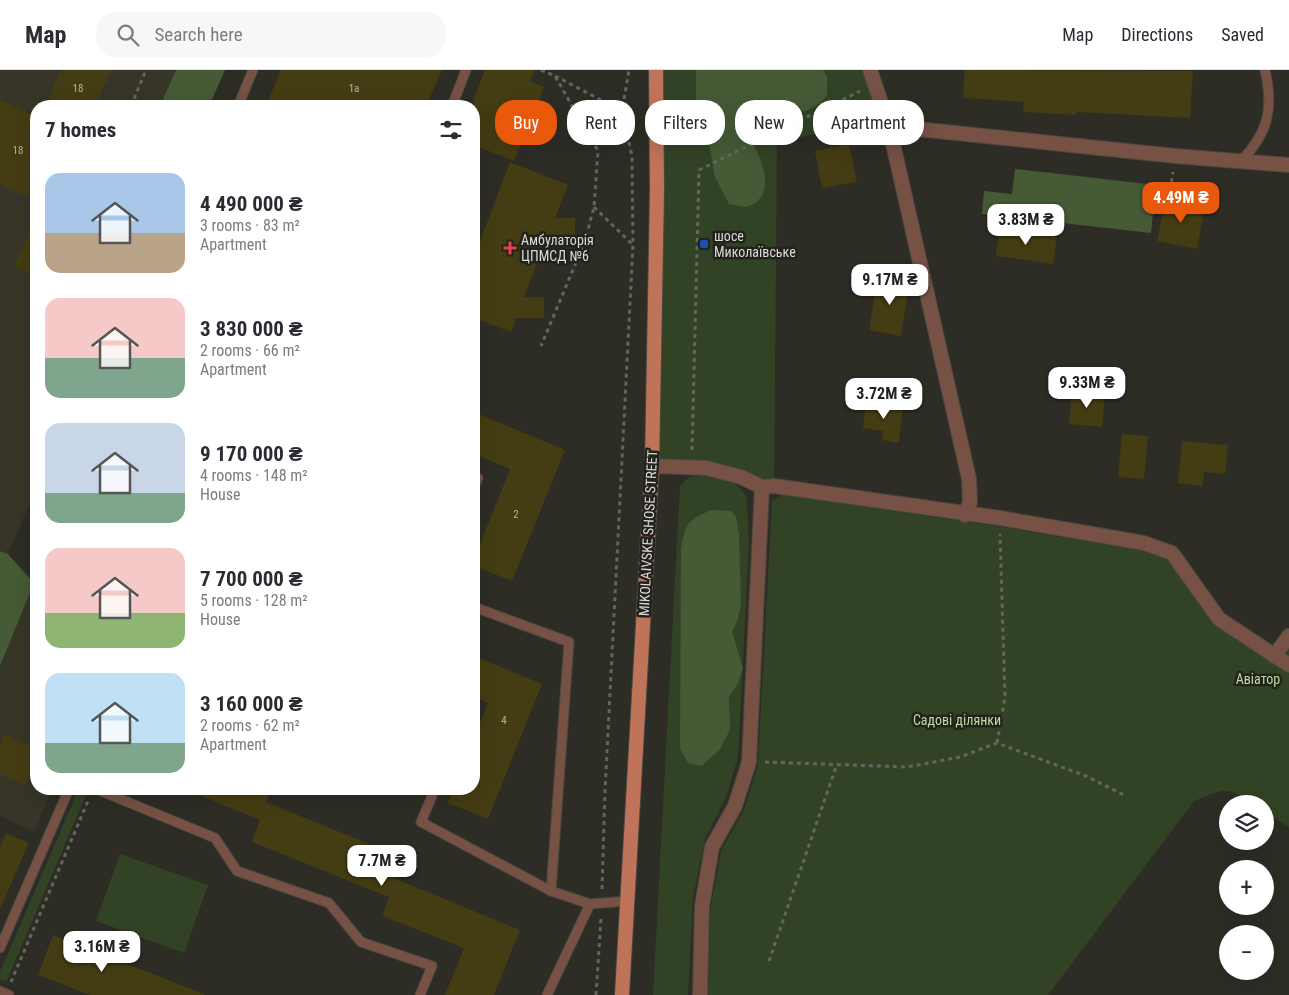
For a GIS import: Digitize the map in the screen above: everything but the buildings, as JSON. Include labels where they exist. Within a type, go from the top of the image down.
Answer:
[{"type":"main road","name":"MIKOLAIVSKE SHOSE STREET","points":[[622,995],[652,466],[657,219],[656,70]]},
{"type":"street","points":[[870,70],[879,100]]},
{"type":"street","points":[[924,130],[1240,162],[1289,164]]},
{"type":"street","points":[[893,145],[969,479],[970,502],[965,515]]},
{"type":"street","points":[[652,466],[706,468],[741,477],[762,487],[774,486],[965,515],[1000,518],[1144,543],[1172,553],[1219,619],[1289,665]]},
{"type":"street","points":[[700,995],[702,906],[712,847],[735,806],[749,762],[762,487]]},
{"type":"street","points":[[1274,656],[1289,636]]},
{"type":"lane","points":[[241,100],[254,70]]},
{"type":"lane","points":[[454,100],[466,70]]},
{"type":"lane","points":[[1240,162],[1255,147],[1266,124],[1270,101],[1265,70]]},
{"type":"lane","points":[[480,609],[569,642],[551,891]]},
{"type":"lane","points":[[0,948],[66,795]]},
{"type":"lane","points":[[111,795],[215,838],[236,871],[329,904],[361,942],[432,966],[420,995]]},
{"type":"lane","points":[[432,795],[421,822],[551,891],[590,904],[628,901]]},
{"type":"lane","points":[[547,995],[590,904]]},
{"type":"path","points":[[134,100],[146,70]]},
{"type":"path","points":[[541,70],[601,100]]},
{"type":"path","points":[[624,100],[629,70]]},
{"type":"path","points":[[541,346],[585,241],[594,207],[598,151],[555,76]]},
{"type":"path","points":[[692,468],[699,170],[874,85]]},
{"type":"path","points":[[596,995],[602,904],[605,791],[633,245],[632,156],[630,145]]},
{"type":"path","points":[[594,207],[633,245]]},
{"type":"path","points":[[997,743],[1005,697],[1000,518]]},
{"type":"path","points":[[749,762],[907,767],[960,757],[997,743],[1086,776],[1126,796]]},
{"type":"path","points":[[769,961],[837,764]]},
{"type":"path","points":[[5,994],[89,798]]},
{"type":"shaded area","points":[[0,70],[221,70],[208,100],[30,100],[30,503],[8,554],[0,551]]},
{"type":"shaded area","points":[[30,593],[30,795],[49,795],[34,832],[0,816],[0,666]]},
{"type":"green space","points":[[176,70],[225,70],[212,100],[163,100]]},
{"type":"green space","points":[[656,70],[870,70],[880,100],[813,100],[813,134],[803,137],[803,100],[735,100],[735,145],[777,145],[774,486],[741,477],[652,466],[655,145],[725,145],[725,100],[656,100]]},
{"type":"green space","points":[[696,70],[823,70],[827,77],[827,96],[822,100],[813,100],[813,107],[803,111],[803,100],[735,100],[735,145],[754,145],[760,158],[765,177],[763,194],[758,201],[747,207],[729,204],[715,177],[709,145],[725,145],[725,100],[696,100]]},
{"type":"green space","points":[[1015,169],[1156,185],[1151,233],[982,214],[984,191],[1012,194]]},
{"type":"green space","points":[[705,476],[735,484],[746,495],[749,543],[738,757],[726,797],[705,839],[693,897],[688,995],[653,995],[680,486],[689,477]]},
{"type":"green space","name":"Садові ділянки","points":[[783,495],[1002,527],[1143,551],[1167,559],[1213,625],[1219,619],[1274,655],[1289,636],[1289,827],[1274,818],[1274,795],[1239,795],[1223,791],[1194,801],[1048,995],[708,995],[710,911],[721,851],[745,808],[758,764],[772,501]]},
{"type":"green space","points":[[712,510],[731,511],[736,517],[739,535],[741,605],[732,632],[743,668],[737,685],[729,697],[730,730],[720,749],[702,766],[688,763],[680,748],[681,550],[684,534],[692,520]]},
{"type":"green space","points":[[0,551],[8,554],[30,579],[30,593],[0,666]]},
{"type":"green space","points":[[76,795],[86,795],[7,980],[1,981],[0,972]]},
{"type":"green space","points":[[120,854],[208,885],[184,953],[96,921]]},
{"type":"place","name":"шосе Миколаївське","points":[[704,244]]},
{"type":"place","name":"Амбулаторія ЦПМСД №6","points":[[510,248]]},
{"type":"park label","name":"Авіатор","points":[[1258,679]]}]
